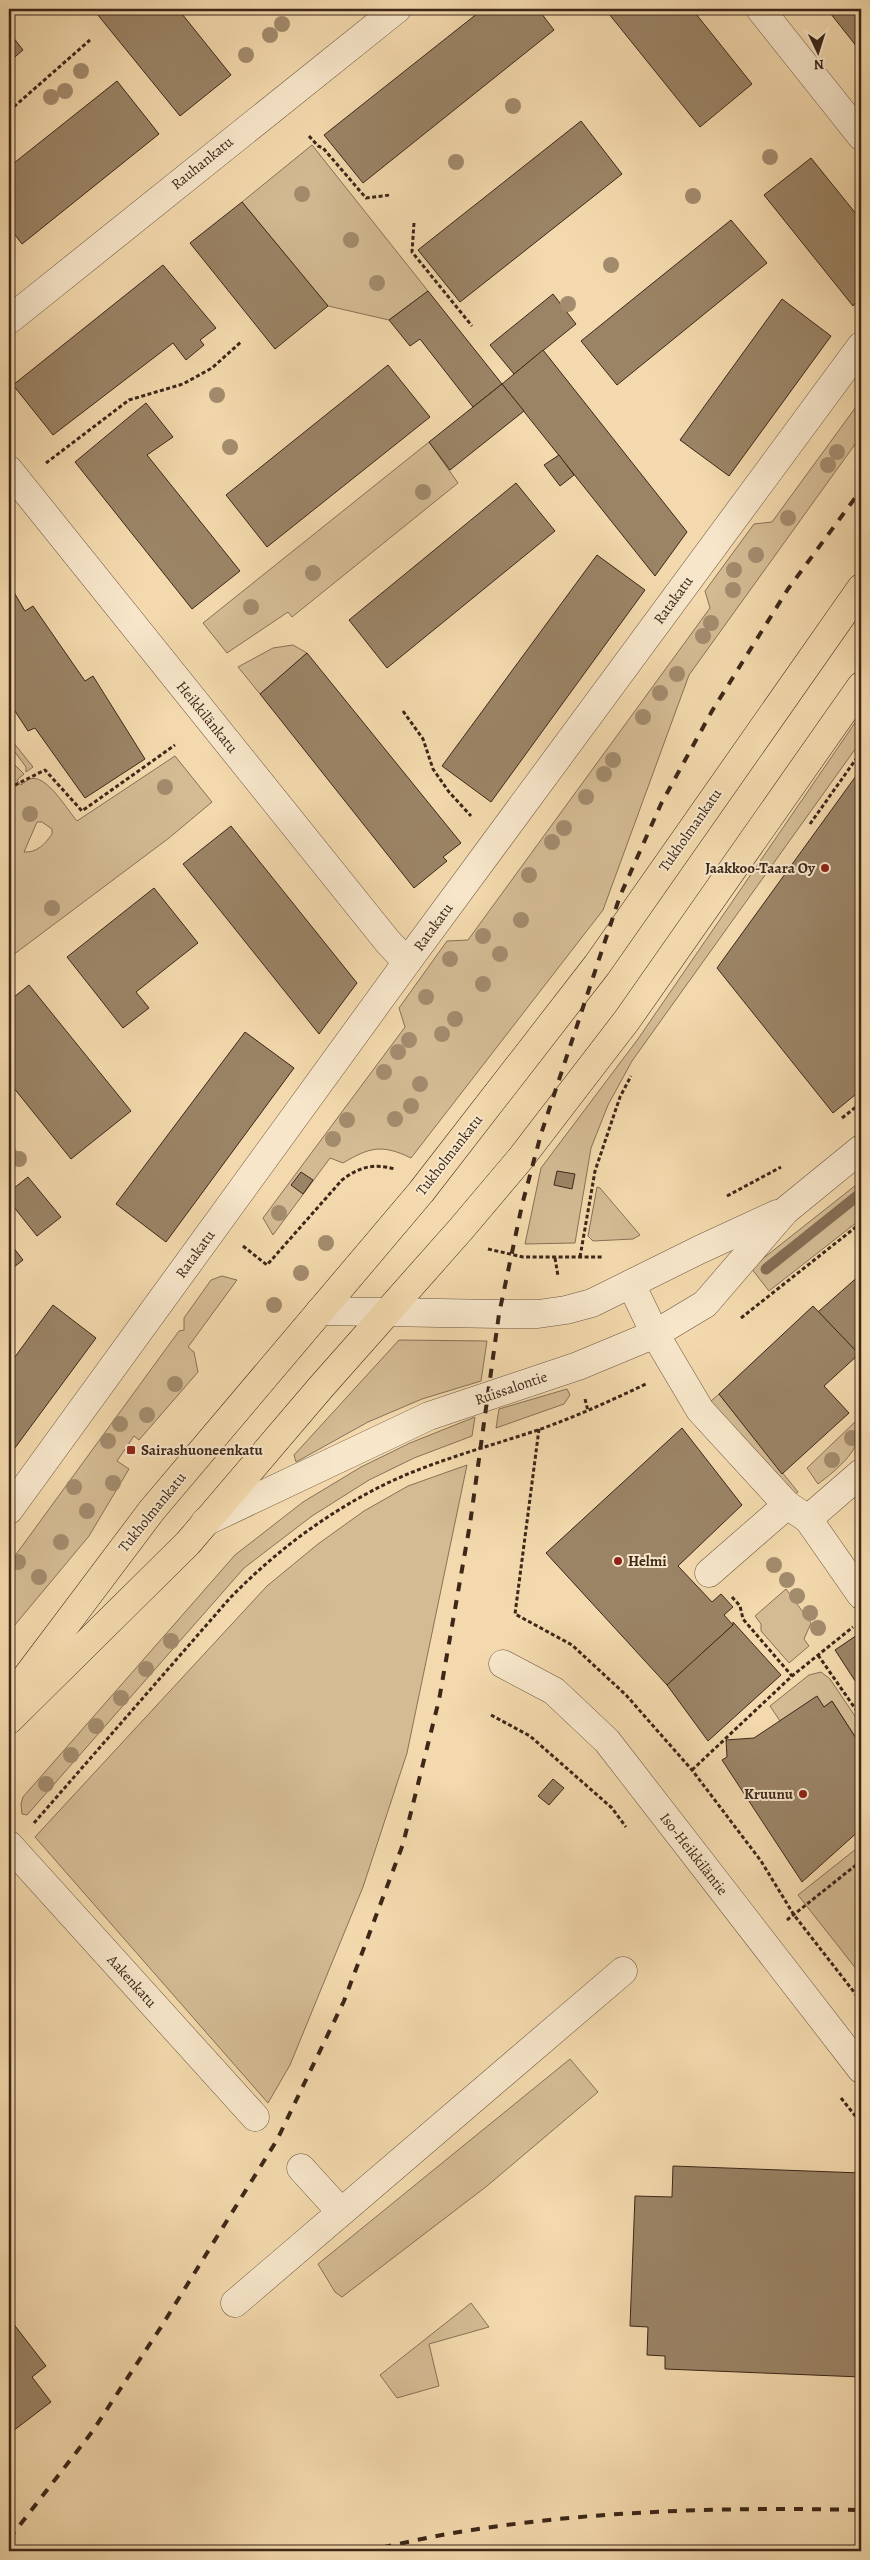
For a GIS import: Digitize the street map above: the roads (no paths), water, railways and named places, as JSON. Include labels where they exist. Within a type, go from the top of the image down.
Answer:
[{"type":"main road","name":"Tukholmankatu","points":[[9,1700],[152,1510],[421,1192],[597,965],[861,588]]},
{"type":"main road","points":[[9,1720],[188,1543],[531,1146],[627,1020],[861,686]]},
{"type":"street","name":"Rauhankatu","points":[[9,320],[196,168],[397,9]]},
{"type":"street","points":[[760,9],[861,136]]},
{"type":"street","name":"Ratakatu","points":[[9,1510],[407,962],[861,346]]},
{"type":"street","name":"Heikkilänkatu","points":[[9,470],[388,942],[407,962]]},
{"type":"street","name":"Ruissalontie","points":[[205,1522],[429,1416],[578,1366],[656,1334],[705,1304],[785,1211],[861,1149]]},
{"type":"street","name":"Ruissalontie","points":[[320,1311],[538,1314],[592,1303],[785,1211]]},
{"type":"street","points":[[630,1284],[656,1334],[700,1410],[797,1512],[861,1595]]},
{"type":"street","points":[[709,1573],[797,1512],[861,1473]]},
{"type":"street","name":"Iso-Heikkiläntie","points":[[503,1664],[554,1691],[606,1741],[861,2069]]},
{"type":"street","name":"Aakenkatu","points":[[10,1847],[255,2117]]},
{"type":"street","points":[[235,2303],[623,1971]]},
{"type":"street","points":[[301,2168],[340,2212]]},
{"type":"waterway","points":[[766,1269],[861,1193]]},
{"type":"railway","points":[[9,2539],[92,2432],[161,2327],[277,2140],[344,2001],[403,1844],[439,1700],[470,1524],[499,1314],[522,1205],[541,1134],[620,896],[661,804],[712,711],[788,589],[861,490]]},
{"type":"railway","points":[[365,2551],[459,2532],[520,2523],[617,2514],[764,2509],[861,2510]]},
{"type":"place","name":"Jaakkoo-Taara Oy","points":[[825,868]]},
{"type":"place","name":"Sairashuoneenkatu","points":[[131,1450]]},
{"type":"place","name":"Helmi","points":[[618,1561]]},
{"type":"place","name":"Kruunu","points":[[803,1794]]}]
